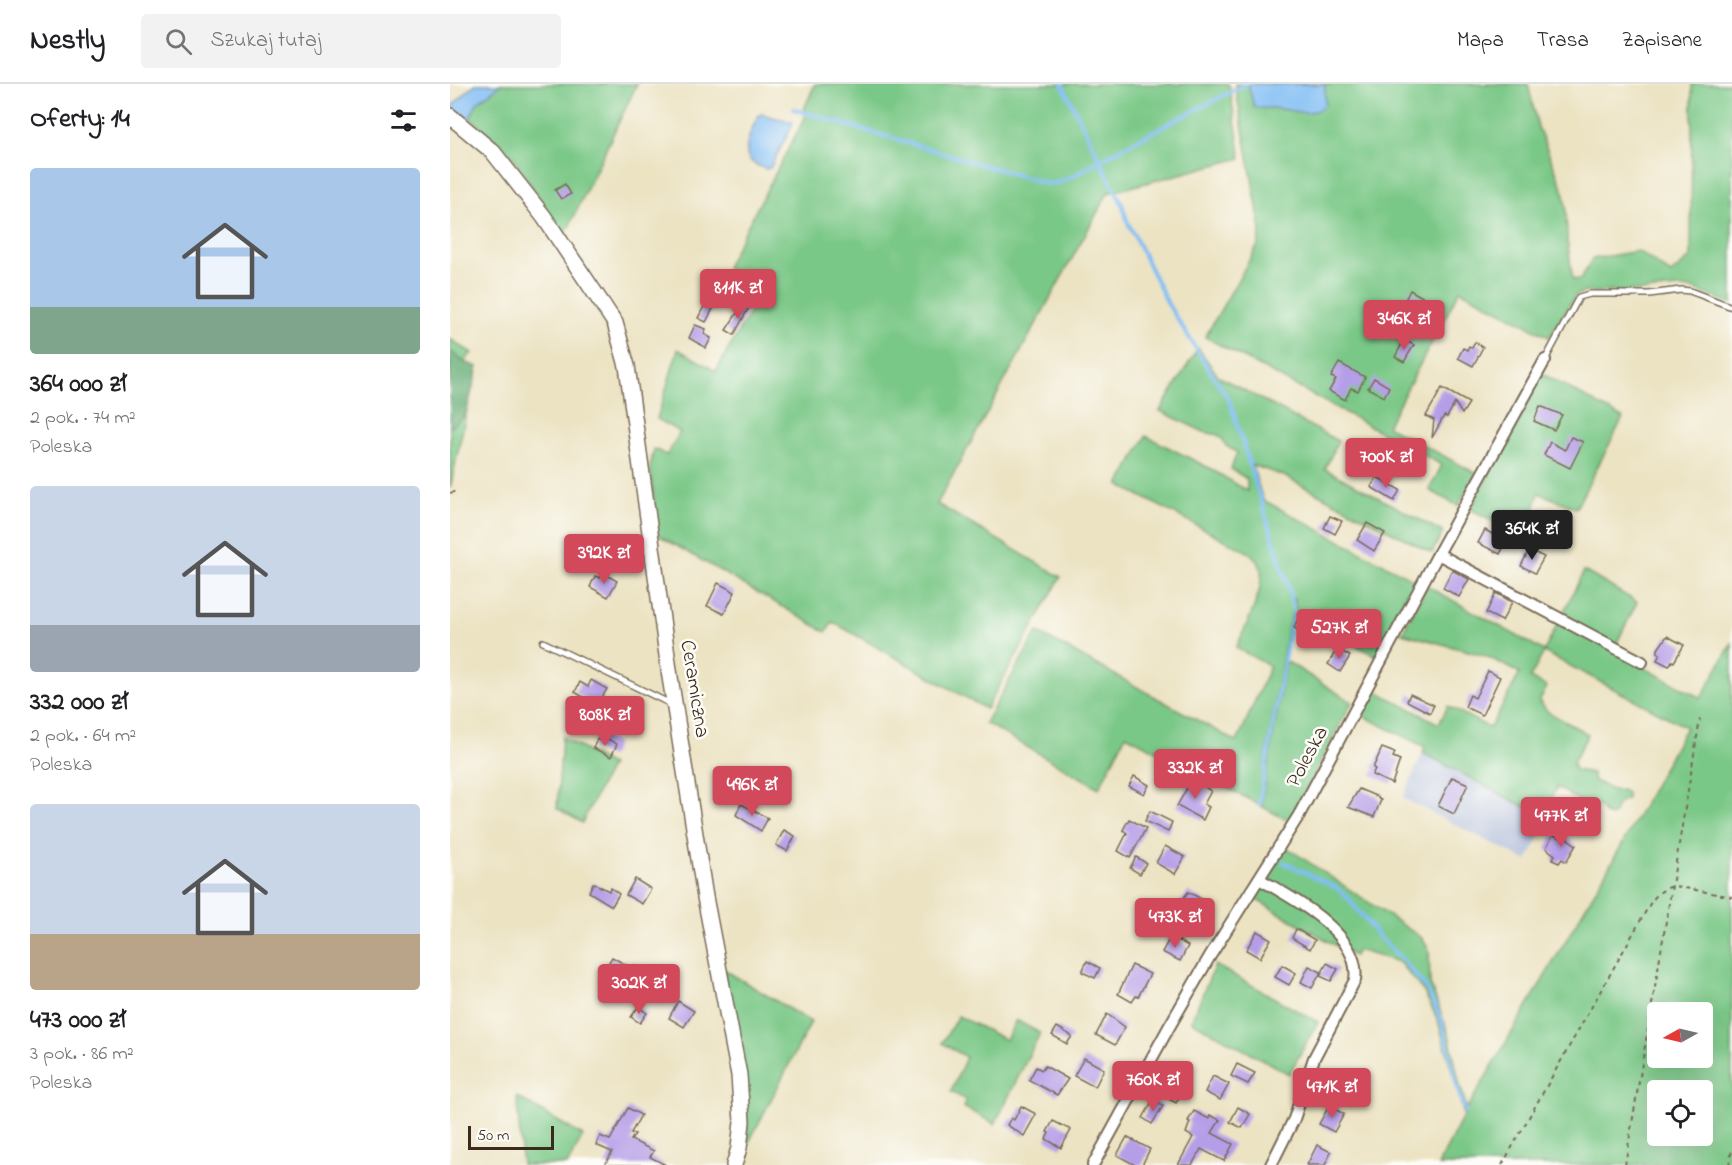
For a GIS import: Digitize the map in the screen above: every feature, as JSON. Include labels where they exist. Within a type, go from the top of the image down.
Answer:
[{"type":"street","name":"Ceramiczna","points":[[450,116],[493,152],[511,173],[615,323],[627,366],[674,706],[705,897],[738,1075],[742,1122],[739,1148],[734,1165]]},
{"type":"street","name":"Poleska","points":[[1093,1165],[1175,1017],[1299,815],[1438,554],[1545,360]]},
{"type":"street","points":[[1438,554],[1642,662]]},
{"type":"street","points":[[1259,879],[1304,906],[1334,930],[1352,953],[1356,971],[1355,980],[1314,1058],[1294,1119],[1271,1165]]},
{"type":"lane","points":[[1545,360],[1579,297],[1590,294],[1649,294],[1681,290],[1690,291],[1732,308]]},
{"type":"lane","points":[[543,642],[674,706]]},
{"type":"path","points":[[450,493],[456,491]]},
{"type":"path","points":[[1625,1165],[1700,719]]},
{"type":"path","points":[[1502,1165],[1658,893],[1672,887],[1732,897]]},
{"type":"path","points":[[1729,1165],[1732,1150]]},
{"type":"shaded area","points":[[1423,753],[1549,819],[1527,861],[1403,798]]},
{"type":"green space","points":[[501,84],[637,84],[564,237],[511,154],[470,118],[477,103]]},
{"type":"green space","points":[[815,84],[1229,84],[1241,158],[1108,193],[937,504],[1061,577],[986,709],[833,622],[826,632],[658,535],[650,467],[654,449],[667,455],[680,432],[657,419],[678,349],[716,371],[768,281],[733,280],[726,276],[727,265],[805,117],[807,111],[804,109]]},
{"type":"green space","points":[[1235,84],[1528,84],[1538,127],[1563,189],[1573,280],[1581,279],[1592,259],[1638,251],[1671,274],[1691,257],[1692,84],[1732,84],[1732,304],[1693,289],[1585,292],[1576,295],[1549,337],[1460,290],[1387,426],[1476,473],[1458,506],[1429,490],[1442,465],[1205,337],[1258,245],[1261,230]]},
{"type":"green space","points":[[450,339],[472,353],[464,362],[450,351]]},
{"type":"green space","points":[[1198,348],[1218,376],[1338,441],[1325,469],[1443,532],[1432,553],[1284,476],[1252,465],[1263,500],[1416,581],[1376,656],[1297,615],[1294,597],[1258,804],[1126,735],[1099,788],[985,723],[1037,632],[1237,742],[1270,666],[1236,648],[1258,594],[1261,582],[1259,563],[1250,553],[1119,485],[1146,436],[1211,469],[1247,491],[1247,479],[1231,469],[1237,452],[1226,446],[1218,435],[1204,432],[1160,411]]},
{"type":"green space","points":[[450,351],[464,362],[478,367],[466,414],[450,428]]},
{"type":"green space","points":[[1541,373],[1623,418],[1576,508],[1539,493],[1525,538],[1470,509]]},
{"type":"green space","points":[[466,414],[450,489],[450,428]]},
{"type":"green space","points":[[1584,571],[1637,602],[1613,651],[1701,698],[1732,643],[1732,1165],[1438,1165],[1464,1115],[1438,1020],[1424,992],[1399,962],[1357,950],[1354,956],[1255,899],[1286,847],[1422,938],[1429,950],[1430,984],[1449,1035],[1467,1109],[1619,850],[1686,727],[1544,652],[1530,678],[1547,687],[1539,701],[1548,712],[1588,734],[1573,763],[1575,770],[1592,773],[1594,781],[1627,793],[1627,799],[1618,804],[1614,814],[1611,816],[1605,814],[1599,806],[1585,804],[1557,787],[1542,816],[1423,753],[1425,747],[1359,714],[1372,689],[1439,724],[1448,706],[1490,728],[1520,673],[1486,656],[1402,633],[1427,586],[1544,651]]},
{"type":"green space","points":[[1286,661],[1352,702],[1289,821],[1261,806]]},
{"type":"green space","points":[[562,737],[611,765],[582,823],[557,808]]},
{"type":"green space","points":[[1215,965],[1318,1022],[1289,1074],[1191,1021]]},
{"type":"green space","points":[[723,969],[811,1022],[747,1146],[747,1114]]},
{"type":"green space","points":[[958,1016],[1006,1040],[1016,1020],[1040,1033],[995,1124],[963,1107],[966,1100],[951,1092],[966,1057],[942,1043]]},
{"type":"green space","points":[[517,1097],[583,1136],[567,1165],[522,1165]]},
{"type":"water","points":[[475,84],[501,84],[477,103],[470,118],[450,129],[450,108]]},
{"type":"water","points":[[1248,84],[1325,84],[1325,105],[1313,112],[1254,107]]},
{"type":"water","points":[[761,114],[793,124],[770,168],[766,169],[752,162],[747,154],[749,137]]},
{"type":"building","points":[[565,184],[571,194],[561,199],[555,190]]},
{"type":"building","points":[[746,287],[747,293],[717,301],[706,322],[698,318],[711,293],[727,288],[727,290]]},
{"type":"building","points":[[1410,290],[1433,303],[1425,318],[1402,306]]},
{"type":"building","points":[[743,304],[749,307],[734,335],[726,330]]},
{"type":"building","points":[[695,325],[706,329],[704,334],[711,338],[706,348],[689,338]]},
{"type":"building","points":[[1404,340],[1414,345],[1404,362],[1395,357]]},
{"type":"building","points":[[1475,342],[1483,347],[1473,366],[1458,358],[1463,348],[1467,350],[1469,346],[1472,348]]},
{"type":"building","points":[[1339,363],[1365,377],[1358,391],[1351,388],[1345,400],[1329,391],[1336,379],[1331,377]]},
{"type":"building","points":[[1374,378],[1389,387],[1384,397],[1368,388]]},
{"type":"building","points":[[1442,388],[1469,403],[1462,414],[1455,403],[1447,417],[1444,416],[1432,438],[1434,420],[1426,416]]},
{"type":"building","points":[[1540,406],[1562,415],[1554,430],[1534,421]]},
{"type":"building","points":[[1571,437],[1583,442],[1570,468],[1544,455],[1550,442],[1565,450]]},
{"type":"building","points":[[1377,477],[1400,490],[1394,501],[1371,487]]},
{"type":"building","points":[[1330,516],[1342,521],[1335,534],[1324,528]]},
{"type":"building","points":[[1367,523],[1385,533],[1374,551],[1357,540]]},
{"type":"building","points":[[1485,530],[1496,536],[1498,533],[1508,538],[1500,554],[1478,543]]},
{"type":"building","points":[[1529,550],[1544,557],[1535,573],[1521,566]]},
{"type":"building","points":[[1452,570],[1469,579],[1459,597],[1443,588]]},
{"type":"building","points":[[603,573],[617,581],[608,597],[590,587],[595,576],[600,578]]},
{"type":"building","points":[[718,583],[735,592],[724,614],[707,606]]},
{"type":"building","points":[[1496,593],[1512,602],[1502,621],[1486,613]]},
{"type":"building","points":[[1297,621],[1328,636],[1324,644],[1294,628]]},
{"type":"building","points":[[1667,636],[1684,645],[1669,666],[1657,660],[1660,654],[1658,649]]},
{"type":"building","points":[[1337,649],[1350,656],[1340,672],[1328,664]]},
{"type":"building","points":[[1488,671],[1500,677],[1482,715],[1465,707],[1470,695],[1475,698]]},
{"type":"building","points":[[591,680],[607,689],[597,706],[575,692],[580,682],[588,687]]},
{"type":"building","points":[[1410,694],[1434,705],[1430,713],[1407,701]]},
{"type":"building","points":[[604,737],[617,744],[611,757],[593,748],[597,739],[601,741]]},
{"type":"building","points":[[1382,748],[1395,753],[1393,757],[1400,760],[1392,784],[1372,775]]},
{"type":"building","points":[[1134,776],[1149,785],[1144,794],[1129,786]]},
{"type":"building","points":[[1452,777],[1468,784],[1454,814],[1438,806]]},
{"type":"building","points":[[1192,779],[1211,791],[1204,804],[1209,807],[1203,820],[1177,806]]},
{"type":"building","points":[[1359,789],[1381,800],[1374,817],[1348,807]]},
{"type":"building","points":[[741,804],[768,818],[761,831],[736,815]]},
{"type":"building","points":[[1150,811],[1172,822],[1168,832],[1145,821]]},
{"type":"building","points":[[1129,819],[1146,828],[1130,858],[1118,851],[1127,833],[1123,830]]},
{"type":"building","points":[[784,830],[795,836],[787,851],[776,845]]},
{"type":"building","points":[[1553,835],[1564,839],[1565,837],[1576,845],[1566,862],[1562,859],[1559,863],[1552,860],[1555,855],[1546,848]]},
{"type":"building","points":[[1165,846],[1185,857],[1175,874],[1156,863]]},
{"type":"building","points":[[1136,857],[1146,863],[1140,874],[1130,868]]},
{"type":"building","points":[[635,879],[651,889],[642,904],[626,895]]},
{"type":"building","points":[[593,883],[609,891],[611,888],[619,894],[612,906],[589,892]]},
{"type":"building","points":[[1188,892],[1204,900],[1196,915],[1194,914],[1191,919],[1179,913],[1182,908],[1180,903]]},
{"type":"building","points":[[1296,929],[1315,940],[1310,949],[1292,938]]},
{"type":"building","points":[[1257,931],[1271,939],[1260,958],[1246,950]]},
{"type":"building","points":[[1171,936],[1188,946],[1180,961],[1162,952]]},
{"type":"building","points":[[612,957],[630,967],[618,992],[598,980]]},
{"type":"building","points":[[1087,961],[1100,968],[1095,978],[1082,972]]},
{"type":"building","points":[[1327,963],[1338,969],[1331,981],[1320,976]]},
{"type":"building","points":[[634,965],[661,979],[656,990],[630,975]]},
{"type":"building","points":[[1132,965],[1150,974],[1138,997],[1136,996],[1132,1002],[1118,994]]},
{"type":"building","points":[[1282,965],[1296,973],[1289,985],[1275,977]]},
{"type":"building","points":[[1309,966],[1321,972],[1312,988],[1301,982]]},
{"type":"building","points":[[678,1001],[694,1011],[684,1027],[669,1018]]},
{"type":"building","points":[[638,1007],[647,1013],[640,1023],[631,1017]]},
{"type":"building","points":[[1107,1014],[1125,1027],[1115,1045],[1096,1035]]},
{"type":"building","points":[[1057,1027],[1072,1036],[1067,1044],[1052,1035]]},
{"type":"building","points":[[1084,1058],[1104,1069],[1095,1087],[1074,1076]]},
{"type":"building","points":[[1237,1064],[1255,1073],[1248,1084],[1231,1076]]},
{"type":"building","points":[[1045,1066],[1068,1079],[1057,1095],[1029,1080],[1036,1067],[1042,1070]]},
{"type":"building","points":[[1213,1076],[1229,1084],[1220,1100],[1205,1092]]},
{"type":"building","points":[[1170,1078],[1185,1086],[1176,1103],[1161,1095]]},
{"type":"building","points":[[1153,1100],[1163,1106],[1152,1124],[1143,1118]]},
{"type":"building","points":[[1021,1106],[1036,1114],[1024,1136],[1007,1125],[1011,1118],[1014,1120]]},
{"type":"building","points":[[1329,1106],[1344,1114],[1334,1132],[1319,1124]]},
{"type":"building","points":[[1238,1107],[1250,1114],[1242,1128],[1230,1122]]},
{"type":"building","points":[[628,1108],[641,1115],[631,1133],[635,1134],[631,1140],[654,1151],[650,1157],[666,1165],[605,1165],[612,1152],[596,1145],[600,1136],[610,1140]]},
{"type":"building","points":[[1194,1111],[1209,1119],[1210,1115],[1220,1120],[1212,1133],[1233,1144],[1224,1161],[1201,1149],[1192,1165],[1178,1165],[1193,1137],[1186,1133],[1190,1122],[1188,1121]]},
{"type":"building","points":[[1053,1121],[1071,1130],[1061,1148],[1046,1139]]},
{"type":"building","points":[[1127,1137],[1150,1149],[1142,1165],[1135,1165],[1117,1155]]},
{"type":"building","points":[[1317,1145],[1331,1152],[1325,1165],[1307,1165]]},
{"type":"waterway","points":[[1062,84],[1122,204],[1128,223],[1169,306],[1230,402],[1290,593],[1294,615],[1259,805]]},
{"type":"waterway","points":[[793,109],[1048,184],[1069,178],[1246,84]]},
{"type":"waterway","points":[[1283,862],[1337,888],[1427,989],[1441,1019],[1460,1097],[1466,1112]]}]
